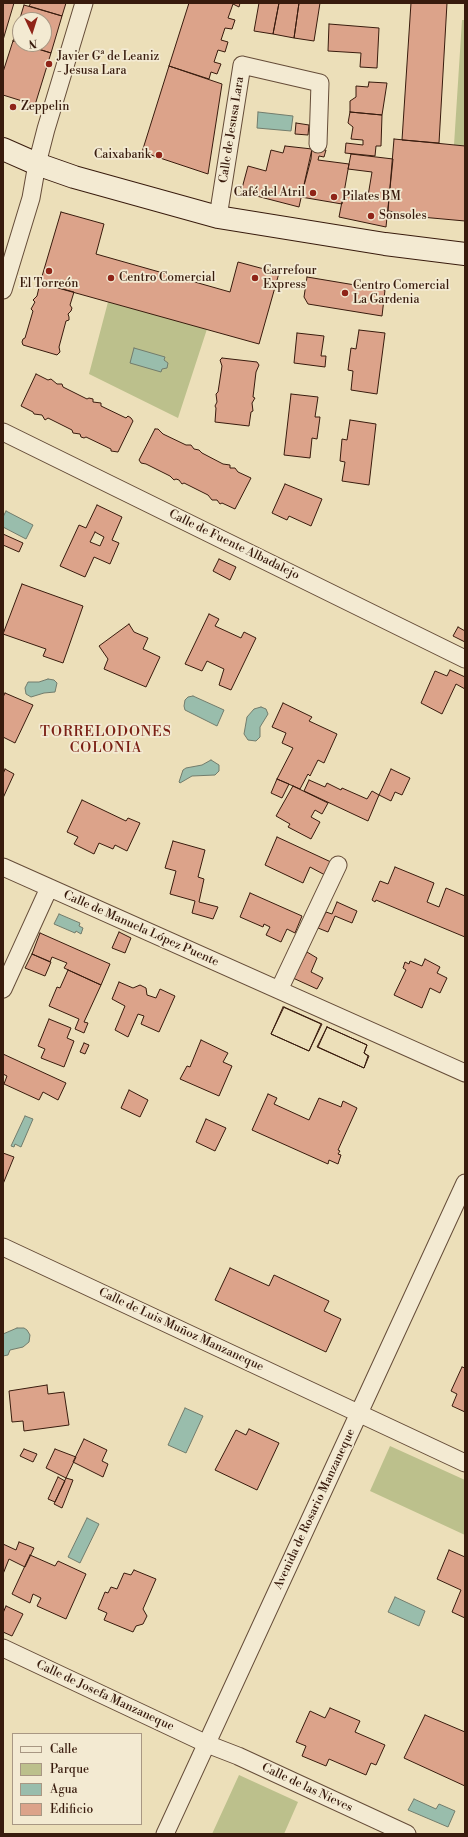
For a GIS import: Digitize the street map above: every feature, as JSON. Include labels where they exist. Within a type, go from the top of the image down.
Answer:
[{"type":"main road","points":[[3,149],[74,178],[218,217],[385,244],[465,254]]},
{"type":"street","points":[[3,290],[30,198],[37,164],[84,3]]},
{"type":"street","name":"Calle de Jesusa Lara","points":[[218,217],[242,65],[320,83],[318,144]]},
{"type":"street","name":"Calle de Fuente Albadalejo","points":[[3,432],[465,659]]},
{"type":"street","points":[[279,990],[338,865]]},
{"type":"street","name":"Calle de Manuela López Puente","points":[[3,867],[465,1072]]},
{"type":"street","points":[[3,989],[49,888]]},
{"type":"street","name":"Avenida de Rosario Manzaneque","points":[[165,1834],[465,1184]]},
{"type":"street","name":"Calle de Luis Muñoz Manzaneque","points":[[3,1247],[465,1463]]},
{"type":"street","name":"Calle de Josefa Manzaneque","points":[[3,1648],[206,1744]]},
{"type":"street","name":"Calle de las Nieves","points":[[206,1744],[238,1756],[407,1834]]},
{"type":"green space","points":[[462,20],[465,20],[465,146],[454,145]]},
{"type":"green space","points":[[108,302],[207,329],[178,418],[89,374]]},
{"type":"green space","points":[[390,1446],[465,1480],[465,1535],[370,1491]]},
{"type":"green space","points":[[239,1775],[298,1802],[284,1834],[212,1834]]},
{"type":"water","points":[[258,112],[293,116],[291,131],[257,128]]},
{"type":"water","points":[[134,348],[165,357],[164,360],[168,363],[167,368],[162,369],[161,372],[130,363]]},
{"type":"water","points":[[6,511],[33,525],[26,539],[3,527],[3,517]]},
{"type":"water","points":[[48,679],[54,680],[57,683],[55,692],[44,693],[31,697],[26,694],[25,688],[28,682],[39,682]]},
{"type":"water","points":[[193,696],[224,710],[217,726],[185,710],[185,700],[188,697]]},
{"type":"water","points":[[261,707],[266,709],[268,714],[260,727],[260,737],[256,741],[248,740],[244,734],[247,717],[254,709]]},
{"type":"water","points":[[211,760],[219,765],[219,771],[215,775],[192,776],[180,783],[179,782],[183,770],[202,765]]},
{"type":"water","points":[[59,914],[80,923],[79,926],[83,928],[81,934],[54,924]]},
{"type":"water","points":[[25,1116],[33,1119],[21,1147],[15,1144],[14,1147],[11,1146]]},
{"type":"water","points":[[17,1328],[24,1328],[27,1330],[30,1335],[29,1342],[23,1347],[10,1350],[8,1355],[3,1356],[3,1334]]},
{"type":"water","points":[[185,1408],[203,1416],[186,1453],[168,1445]]},
{"type":"water","points":[[87,1518],[99,1524],[80,1563],[68,1557]]},
{"type":"water","points":[[395,1597],[425,1611],[419,1626],[388,1612]]},
{"type":"water","points":[[414,1799],[436,1809],[439,1804],[455,1811],[448,1827],[408,1810]]},
{"type":"building","points":[[3,3],[14,3],[3,40]]},
{"type":"building","points":[[31,3],[66,3],[62,16],[29,6]]},
{"type":"building","points":[[189,3],[240,3],[239,7],[233,4],[228,18],[235,20],[232,29],[225,28],[221,40],[228,42],[225,52],[218,50],[214,62],[221,64],[217,74],[211,72],[209,79],[169,66]]},
{"type":"building","points":[[259,3],[279,3],[273,34],[254,31]]},
{"type":"building","points":[[279,3],[299,3],[294,38],[273,34]]},
{"type":"building","points":[[299,3],[320,3],[314,41],[294,38]]},
{"type":"building","points":[[411,3],[447,3],[439,143],[402,140]]},
{"type":"building","points":[[24,5],[48,12],[22,12]]},
{"type":"building","points":[[52,13],[62,16],[52,50]]},
{"type":"building","points":[[329,24],[379,28],[377,68],[360,67],[361,53],[328,51]]},
{"type":"building","points":[[12,44],[12,52],[51,53],[35,105],[3,95],[3,72]]},
{"type":"building","points":[[169,66],[222,84],[208,174],[142,152]]},
{"type":"building","points":[[369,82],[387,83],[382,115],[350,112],[350,101],[356,97],[356,86],[368,87]]},
{"type":"building","points":[[350,112],[382,115],[381,146],[376,146],[375,156],[345,153],[346,143],[363,145],[363,140],[351,139],[353,127],[348,123]]},
{"type":"building","points":[[296,123],[309,125],[308,135],[295,134]]},
{"type":"building","points":[[394,139],[465,146],[465,221],[410,216],[410,214],[388,211]]},
{"type":"building","points":[[285,146],[312,149],[299,207],[241,192],[248,166],[266,171],[271,150],[283,153]]},
{"type":"building","points":[[312,148],[326,150],[324,157],[319,156],[318,160],[349,164],[342,204],[301,197],[311,159]]},
{"type":"building","points":[[351,154],[393,159],[386,227],[339,217],[344,191],[368,196],[372,172],[348,169]]},
{"type":"building","name":"Centro Comercial","points":[[61,212],[104,224],[96,254],[230,292],[238,262],[279,273],[259,344],[40,283]]},
{"type":"building","name":"Centro Comercial La Gardenia","points":[[307,277],[385,290],[382,316],[308,304],[304,297]]},
{"type":"building","points":[[40,283],[74,292],[70,305],[72,308],[68,314],[69,320],[66,321],[59,347],[60,352],[57,355],[23,345],[22,342],[25,338],[33,311],[31,309],[35,302],[33,300],[37,296]]},
{"type":"building","points":[[359,330],[385,333],[377,394],[351,390],[353,371],[348,370],[351,348],[356,349]]},
{"type":"building","points":[[297,333],[324,336],[321,356],[326,356],[325,367],[294,363]]},
{"type":"building","points":[[222,358],[257,362],[259,365],[256,372],[253,397],[255,398],[252,403],[253,411],[251,412],[249,426],[215,422],[215,406],[217,402],[216,394],[218,392],[222,366],[220,360]]},
{"type":"building","points":[[36,374],[48,380],[51,379],[57,384],[62,384],[63,387],[87,399],[93,399],[93,402],[101,403],[101,406],[126,418],[128,416],[131,418],[133,421],[118,452],[111,451],[111,449],[86,437],[81,437],[80,434],[73,433],[72,430],[48,418],[45,420],[42,415],[34,414],[21,406]]},
{"type":"building","points":[[291,394],[318,397],[315,417],[320,417],[317,439],[312,438],[310,458],[284,455]]},
{"type":"building","points":[[350,420],[376,424],[369,485],[342,481],[345,462],[340,461],[342,439],[347,440]]},
{"type":"building","points":[[155,429],[158,429],[163,434],[186,445],[191,445],[194,449],[199,450],[223,464],[230,465],[230,468],[235,468],[238,472],[251,478],[235,509],[222,503],[220,504],[217,500],[212,500],[208,495],[184,483],[182,484],[179,480],[174,480],[170,476],[141,463],[139,460]]},
{"type":"building","points":[[285,484],[322,499],[311,526],[289,516],[287,520],[272,513]]},
{"type":"building","points":[[97,505],[122,517],[112,540],[119,543],[110,564],[94,557],[85,577],[60,566],[79,525],[86,528]],"holes":[[[95,532],[104,537],[100,546],[90,542]]]},
{"type":"building","points":[[3,534],[23,543],[19,552],[3,545]]},
{"type":"building","points":[[219,559],[236,567],[230,580],[213,571]]},
{"type":"building","points":[[22,584],[83,606],[63,663],[43,656],[46,649],[3,634]]},
{"type":"building","points":[[209,614],[219,619],[215,626],[241,638],[244,632],[256,638],[231,690],[219,685],[224,669],[207,661],[202,671],[185,664]]},
{"type":"building","points":[[129,624],[134,632],[148,638],[143,649],[160,657],[146,687],[104,669],[108,659],[99,646]]},
{"type":"building","points":[[458,627],[465,631],[465,642],[453,636]]},
{"type":"building","points":[[450,670],[465,677],[465,689],[456,684],[442,714],[421,703],[435,671],[447,676]]},
{"type":"building","points":[[5,693],[33,705],[15,743],[3,737],[3,697]]},
{"type":"building","points":[[283,703],[312,717],[309,721],[337,734],[324,763],[318,760],[310,776],[308,774],[300,789],[277,779],[293,748],[282,743],[286,733],[272,727]]},
{"type":"building","points":[[5,769],[14,774],[3,798],[3,774]]},
{"type":"building","points":[[391,769],[410,778],[402,795],[395,792],[391,801],[379,795]]},
{"type":"building","points":[[277,779],[289,784],[282,798],[271,793]]},
{"type":"building","points":[[309,780],[325,787],[327,783],[341,790],[342,788],[367,799],[372,791],[379,795],[368,821],[304,791]]},
{"type":"building","points":[[293,786],[328,803],[322,814],[315,810],[311,817],[320,822],[311,839],[288,827],[290,824],[276,816]]},
{"type":"building","points":[[82,800],[126,821],[128,818],[140,823],[127,851],[115,845],[113,849],[99,843],[94,854],[74,844],[78,837],[67,832]]},
{"type":"building","points":[[277,837],[331,862],[325,875],[310,867],[303,883],[265,865]]},
{"type":"building","points":[[173,841],[205,850],[198,877],[204,879],[199,902],[218,907],[213,919],[192,913],[195,901],[170,894],[176,871],[165,868]]},
{"type":"building","points":[[395,867],[434,883],[427,902],[439,907],[446,888],[465,896],[465,937],[376,900],[375,902],[372,900],[380,881],[388,884]]},
{"type":"building","points":[[250,893],[302,916],[295,933],[287,929],[281,942],[266,935],[270,927],[264,924],[263,927],[240,917]]},
{"type":"building","points":[[337,902],[357,911],[352,923],[335,916],[328,932],[318,928],[326,912],[332,914]]},
{"type":"building","points":[[119,932],[131,938],[125,953],[112,948]]},
{"type":"building","points":[[40,933],[110,964],[101,985],[64,968],[67,963],[52,957],[50,962],[32,954]]},
{"type":"building","points":[[307,952],[317,958],[311,972],[323,978],[317,989],[293,978]]},
{"type":"building","points":[[32,954],[51,962],[45,976],[25,968]]},
{"type":"building","points":[[425,959],[440,967],[437,973],[447,978],[440,993],[430,988],[422,1008],[394,995],[406,970],[403,968],[405,962],[409,964],[410,961],[422,966]]},
{"type":"building","points":[[68,970],[101,985],[84,1022],[88,1023],[84,1033],[75,1029],[79,1019],[49,1006],[57,987],[60,988]]},
{"type":"building","points":[[119,982],[133,988],[140,985],[146,988],[147,995],[156,998],[160,989],[175,996],[159,1032],[141,1024],[144,1016],[138,1014],[128,1037],[115,1030],[125,1006],[112,999]]},
{"type":"building","points":[[283,1007],[321,1024],[309,1051],[271,1034]]},
{"type":"building","points":[[284,1007],[322,1024],[309,1051],[271,1034]]},
{"type":"building","points":[[49,1019],[71,1028],[67,1038],[74,1041],[64,1067],[41,1058],[45,1049],[38,1046]]},
{"type":"building","points":[[327,1027],[367,1045],[364,1053],[368,1056],[364,1068],[317,1047]]},
{"type":"building","points":[[327,1027],[367,1045],[364,1053],[369,1056],[364,1068],[318,1047]]},
{"type":"building","points":[[201,1040],[228,1053],[223,1062],[232,1066],[219,1096],[180,1079],[187,1066],[190,1067]]},
{"type":"building","points":[[84,1043],[89,1045],[85,1054],[80,1052]]},
{"type":"building","points":[[3,1054],[66,1083],[58,1100],[43,1092],[39,1100],[4,1084],[7,1076],[3,1074]]},
{"type":"building","points":[[129,1090],[148,1100],[140,1117],[121,1108]]},
{"type":"building","points":[[268,1094],[277,1098],[274,1104],[309,1120],[319,1098],[341,1107],[343,1101],[357,1108],[338,1150],[340,1151],[338,1154],[341,1155],[338,1164],[329,1160],[328,1164],[252,1130]]},
{"type":"building","points":[[206,1119],[226,1128],[215,1151],[196,1142]]},
{"type":"building","points":[[3,1153],[14,1157],[3,1184]]},
{"type":"building","points":[[230,1268],[269,1286],[274,1275],[329,1301],[324,1311],[341,1319],[326,1352],[215,1300]]},
{"type":"building","points":[[462,1367],[465,1368],[465,1412],[452,1406],[457,1394],[451,1391]]},
{"type":"building","points":[[47,1385],[48,1394],[64,1392],[69,1425],[24,1431],[23,1421],[12,1422],[9,1391]]},
{"type":"building","points":[[249,1429],[279,1443],[257,1490],[215,1470],[236,1430],[246,1435]]},
{"type":"building","points":[[84,1439],[107,1450],[102,1461],[108,1464],[103,1477],[73,1462]]},
{"type":"building","points":[[24,1449],[37,1454],[33,1462],[20,1456]]},
{"type":"building","points":[[55,1449],[76,1457],[66,1478],[46,1468]]},
{"type":"building","points":[[58,1477],[65,1481],[55,1502],[48,1499]]},
{"type":"building","points":[[66,1478],[73,1480],[62,1508],[54,1504]]},
{"type":"building","points":[[19,1542],[34,1548],[25,1567],[9,1559],[3,1574],[3,1544],[16,1550]]},
{"type":"building","points":[[449,1550],[465,1557],[465,1618],[452,1612],[461,1590],[437,1579]]},
{"type":"building","points":[[30,1555],[55,1566],[58,1561],[86,1574],[66,1619],[37,1606],[41,1598],[33,1594],[30,1603],[12,1594]]},
{"type":"building","points":[[134,1570],[156,1579],[143,1609],[147,1616],[143,1624],[136,1626],[133,1632],[104,1620],[107,1613],[98,1609],[105,1592],[108,1593],[111,1587],[117,1589],[124,1573],[131,1575]]},
{"type":"building","points":[[6,1606],[23,1614],[12,1636],[3,1632],[3,1613]]},
{"type":"building","points":[[330,1708],[360,1721],[355,1732],[385,1745],[376,1765],[371,1763],[366,1775],[329,1759],[326,1766],[302,1756],[306,1746],[296,1742],[310,1711],[325,1718]]},
{"type":"building","points":[[425,1715],[465,1732],[465,1786],[404,1758]]},
{"type":"place","name":"Javier Gª de Leaniz - Jesusa Lara","points":[[49,64]]},
{"type":"place","name":"Zeppelin","points":[[13,107]]},
{"type":"place","name":"Caixabank","points":[[159,155]]},
{"type":"place","name":"Café del Atril","points":[[313,193]]},
{"type":"place","name":"Pilates BM","points":[[334,197]]},
{"type":"place","name":"Sonsoles","points":[[371,216]]},
{"type":"place","name":"El Torreón","points":[[49,271]]},
{"type":"place","name":"Centro Comercial","points":[[111,278]]},
{"type":"place","name":"Carrefour Express","points":[[255,278]]},
{"type":"place","name":"Centro Comercial La Gardenia","points":[[345,293]]},
{"type":"district","name":"TORRELODONES COLONIA","points":[[106,742]]}]
